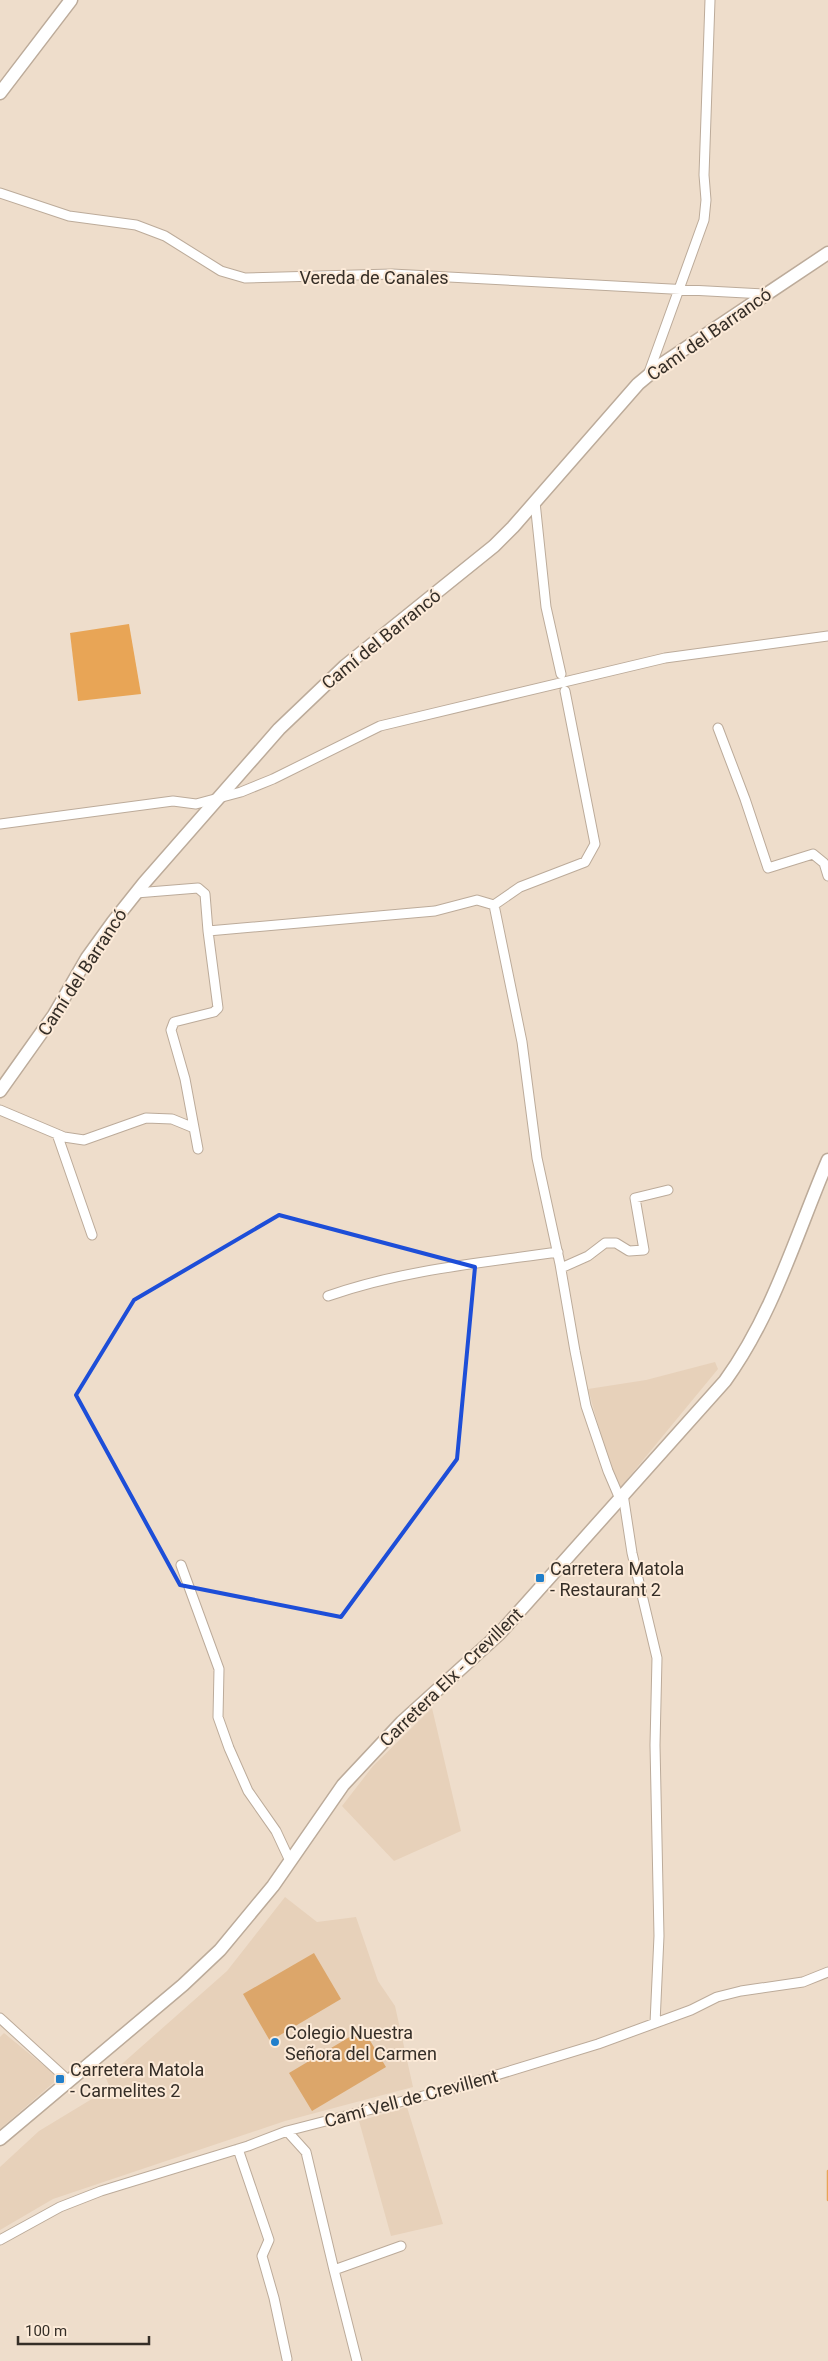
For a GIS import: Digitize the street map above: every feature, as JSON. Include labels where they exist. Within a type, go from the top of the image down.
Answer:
[{"type":"street","points":[[0,92],[71,0]]},
{"type":"street","points":[[647,377],[704,220],[710,0]]},
{"type":"street","name":"Vereda de Canales","points":[[0,193],[69,216],[136,225],[165,236],[221,271],[245,278],[392,274],[766,294]]},
{"type":"street","name":"Camí del Barrancó","points":[[0,1091],[54,1015],[87,958],[136,893],[279,729],[345,666],[494,546],[535,502],[616,408],[647,377],[662,364],[828,252]]},
{"type":"street","points":[[535,502],[546,606],[561,674]]},
{"type":"street","points":[[0,824],[173,801],[196,804],[220,798],[274,779],[380,726],[665,658],[828,636]]},
{"type":"street","points":[[494,906],[520,887],[585,862],[595,844],[565,691]]},
{"type":"street","points":[[718,728],[745,799],[768,868],[813,854],[824,862],[828,876]]},
{"type":"street","points":[[136,893],[198,888],[205,894],[218,1008],[214,1012],[174,1022],[171,1030],[185,1079],[198,1149]]},
{"type":"street","points":[[208,931],[435,911],[478,900],[494,906]]},
{"type":"street","points":[[494,906],[522,1042],[537,1158],[558,1252],[574,1351],[586,1406],[608,1471],[622,1496],[632,1553],[657,1658],[655,1745],[659,1936],[654,2023]]},
{"type":"street","points":[[0,1110],[57,1134],[84,1140],[146,1118],[172,1119],[194,1128]]},
{"type":"street","points":[[57,1134],[92,1234]]},
{"type":"street","name":"Carretera Elx - Crevillent","points":[[0,2139],[176,1990],[220,1950],[242,1925],[290,1861],[343,1786],[372,1753],[402,1722],[499,1634],[725,1382],[746,1352],[764,1319],[828,1160]]},
{"type":"street","points":[[561,1268],[588,1256],[605,1243],[616,1243],[629,1250],[644,1250],[635,1198],[668,1190]]},
{"type":"street","points":[[328,1296],[364,1283],[446,1267],[558,1252]]},
{"type":"street","points":[[181,1565],[219,1669],[218,1717],[229,1748],[248,1791],[276,1831],[290,1861]]},
{"type":"street","name":"Camí Vell de Crevillent","points":[[0,2240],[60,2207],[101,2190],[238,2149],[287,2131],[454,2088],[598,2044],[691,2010],[717,1997],[741,1991],[803,1982],[828,1972]]},
{"type":"street","points":[[0,2018],[69,2081]]},
{"type":"street","points":[[287,2131],[306,2152],[358,2361]]},
{"type":"street","points":[[238,2149],[269,2240],[262,2256],[274,2298],[287,2359]]},
{"type":"street","points":[[334,2270],[401,2246]]},
{"type":"highlighted area","points":[[279,1215],[475,1267],[457,1459],[341,1617],[180,1585],[76,1395],[134,1300]]},
{"type":"shaded area","points":[[129,624],[141,694],[78,701],[70,633]]},
{"type":"shaded area","points":[[715,1362],[718,1369],[620,1488],[610,1467],[588,1389],[646,1380]]},
{"type":"shaded area","points":[[432,1708],[461,1831],[394,1861],[342,1806],[373,1766]]},
{"type":"shaded area","name":"Colegio Nuestra Señora del Carmen","points":[[285,1897],[317,1922],[356,1917],[378,1981],[395,2006],[413,2087],[285,2121],[53,2199],[0,2230],[0,2167],[39,2131],[110,2088],[106,2078],[227,1971]]},
{"type":"shaded area","points":[[314,1953],[341,1999],[270,2041],[243,1994]]},
{"type":"shaded area","points":[[363,2029],[386,2067],[312,2111],[289,2073]]},
{"type":"shaded area","points":[[4,2033],[59,2078],[0,2129],[0,2037]]},
{"type":"shaded area","points":[[407,2107],[443,2224],[391,2236],[359,2121]]},
{"type":"waterway","points":[[828,2171],[828,2200]]},
{"type":"place","name":"Carretera Matola - Restaurant 2","points":[[540,1578]]},
{"type":"place","name":"Colegio Nuestra Señora del Carmen","points":[[275,2042]]},
{"type":"place","name":"Carretera Matola - Carmelites 2","points":[[60,2079]]}]
